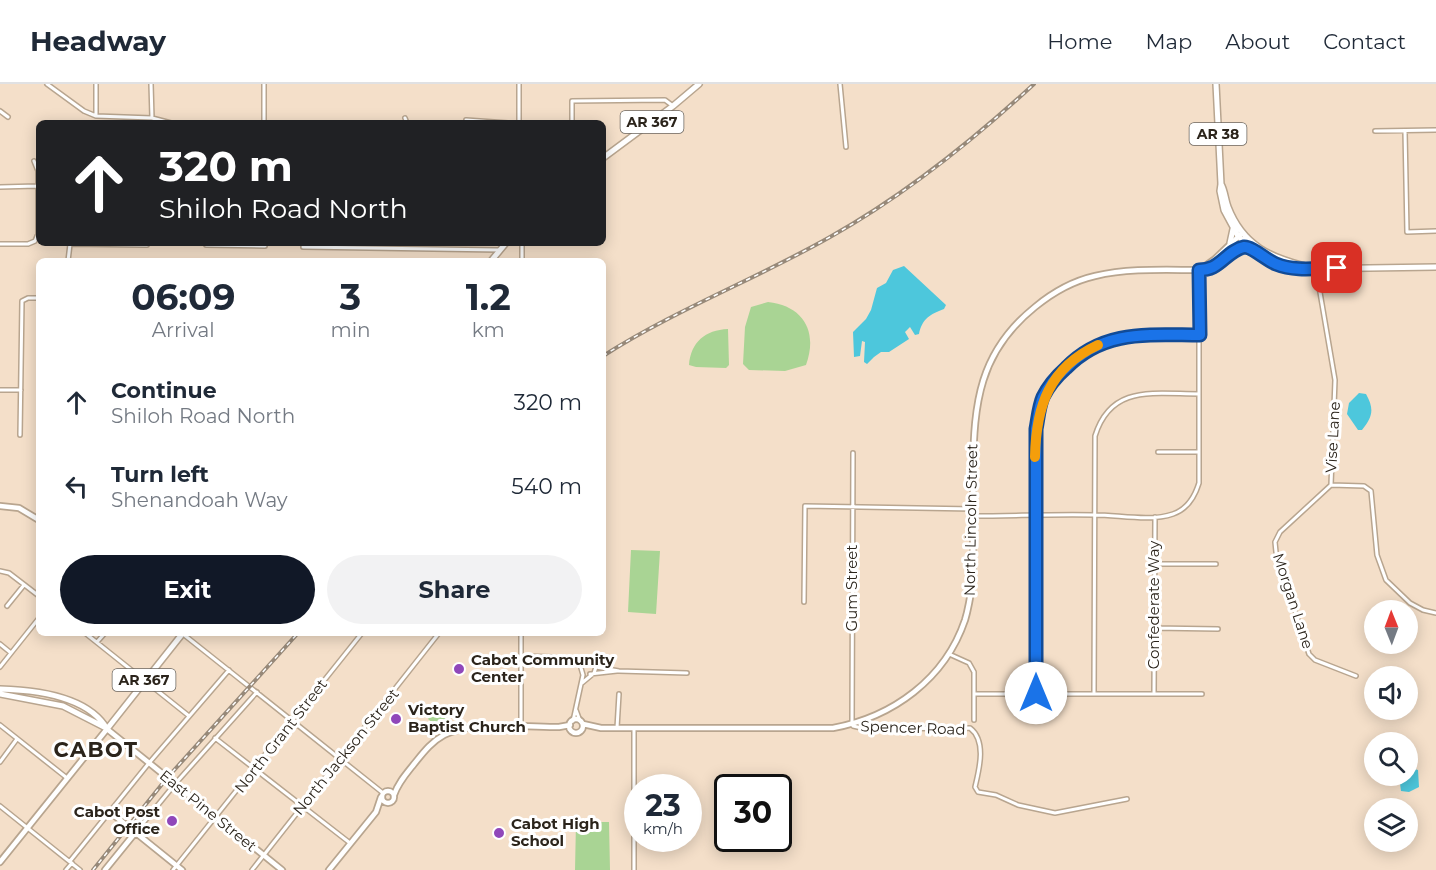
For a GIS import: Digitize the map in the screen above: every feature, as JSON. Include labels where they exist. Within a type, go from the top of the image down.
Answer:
[{"type":"main road","name":"AR 367","points":[[606,156],[699,84]]},
{"type":"main road","name":"AR 38","points":[[1216,84],[1220,191],[1224,210],[1233,227],[1259,249],[1275,257],[1316,268]]},
{"type":"main road","name":"AR 38","points":[[1221,184],[1227,205],[1250,248],[1277,264],[1302,269],[1436,267]]},
{"type":"main road","points":[[1230,243],[1233,227]]},
{"type":"main road","points":[[492,258],[503,246]]},
{"type":"main road","name":"AR 367","points":[[107,729],[181,636]]},
{"type":"main road","points":[[0,689],[44,694],[69,701],[101,719],[107,729]]},
{"type":"main road","points":[[0,694],[63,706],[107,729]]},
{"type":"street","points":[[47,84],[84,111],[96,116],[160,120]]},
{"type":"street","points":[[96,84],[96,116]]},
{"type":"street","points":[[151,84],[152,118]]},
{"type":"street","points":[[264,84],[264,120]]},
{"type":"street","points":[[519,84],[519,120]]},
{"type":"street","points":[[840,84],[846,147]]},
{"type":"street","points":[[572,120],[572,100],[665,100],[673,106]]},
{"type":"street","points":[[1,113],[8,117]]},
{"type":"street","points":[[1405,130],[1407,232],[1436,231]]},
{"type":"street","points":[[1376,131],[1436,130]]},
{"type":"street","points":[[34,161],[36,166]]},
{"type":"street","points":[[0,187],[36,186]]},
{"type":"street","points":[[973,516],[1155,517],[1174,513],[1195,497],[1199,483],[1199,270],[1215,259],[1230,243],[1243,237]]},
{"type":"street","name":"North Lincoln Street","points":[[582,724],[601,728],[813,729],[852,724],[886,711],[905,699],[927,681],[949,654],[969,606],[973,579],[974,424],[978,396],[993,356],[1017,323],[1041,301],[1090,277],[1133,270],[1212,268],[1243,237]]},
{"type":"street","points":[[0,244],[28,244],[36,239]]},
{"type":"street","points":[[303,247],[499,250]]},
{"type":"street","points":[[1225,257],[1242,248],[1250,248]]},
{"type":"street","name":"Vise Lane","points":[[1316,268],[1335,380],[1331,485],[1364,486],[1371,491],[1377,555],[1386,580],[1410,603],[1423,610],[1436,613]]},
{"type":"street","points":[[20,435],[22,302],[23,296],[36,298]]},
{"type":"street","points":[[1036,693],[1036,429],[1043,398],[1058,375],[1075,358],[1095,346],[1115,338],[1137,334],[1200,335]]},
{"type":"street","points":[[0,390],[21,390]]},
{"type":"street","points":[[1094,693],[1095,436],[1100,420],[1112,405],[1127,397],[1143,393],[1198,394]]},
{"type":"street","points":[[1158,452],[1198,452]]},
{"type":"street","name":"Gum Street","points":[[852,724],[853,453]]},
{"type":"street","name":"Morgan Lane","points":[[1331,485],[1280,532],[1275,542],[1276,552],[1310,654],[1315,660],[1356,676]]},
{"type":"street","points":[[0,506],[19,508],[36,518]]},
{"type":"street","points":[[804,602],[804,506],[973,509]]},
{"type":"street","name":"Confederate Way","points":[[1154,693],[1155,517]]},
{"type":"street","points":[[1154,564],[1216,564]]},
{"type":"street","points":[[0,571],[9,573],[36,594]]},
{"type":"street","points":[[7,606],[24,585]]},
{"type":"street","points":[[0,667],[36,622]]},
{"type":"street","points":[[1154,628],[1218,629]]},
{"type":"street","points":[[89,636],[189,716]]},
{"type":"street","points":[[97,642],[102,636]]},
{"type":"street","points":[[187,636],[384,793]]},
{"type":"street","name":"North Grant Street","points":[[175,868],[361,636]]},
{"type":"street","name":"North Jackson Street","points":[[252,870],[437,636]]},
{"type":"street","points":[[521,636],[521,727]]},
{"type":"street","points":[[0,644],[11,653]]},
{"type":"street","points":[[949,654],[969,663],[974,672],[974,720]]},
{"type":"street","points":[[521,656],[552,657],[582,666]]},
{"type":"street","points":[[582,666],[591,661],[596,667],[619,671]]},
{"type":"street","points":[[582,666],[582,683],[571,724],[572,732],[576,733],[582,724]]},
{"type":"street","points":[[582,683],[594,673],[596,667]]},
{"type":"street","points":[[66,870],[149,764],[229,670]]},
{"type":"street","points":[[583,673],[619,671],[687,673]]},
{"type":"street","points":[[105,870],[175,784],[256,692]]},
{"type":"street","points":[[617,728],[619,694]]},
{"type":"street","points":[[975,694],[1202,694]]},
{"type":"street","points":[[576,710],[582,724]]},
{"type":"street","points":[[329,870],[375,812],[384,793],[400,781],[426,749],[447,734],[470,727],[559,728],[571,724],[582,724]]},
{"type":"street","name":"Spencer Road","points":[[852,724],[857,728],[866,729],[970,728],[977,737],[980,752],[980,767],[975,787],[978,792],[996,795],[1018,805],[1047,813],[1127,799]]},
{"type":"street","points":[[0,725],[68,779]]},
{"type":"street","points":[[634,728],[634,870]]},
{"type":"street","name":"East Pine Street","points":[[107,729],[282,870]]},
{"type":"street","name":"AR 367","points":[[0,862],[107,729]]},
{"type":"street","points":[[215,738],[350,843]]},
{"type":"street","points":[[0,762],[17,739]]},
{"type":"street","points":[[375,812],[393,801],[400,781]]},
{"type":"street","points":[[384,793],[392,791],[394,795]]},
{"type":"street","points":[[384,793],[384,802],[388,803]]},
{"type":"street","points":[[0,806],[80,870]]},
{"type":"street","points":[[110,812],[175,868],[182,870]]},
{"type":"green space","points":[[768,302],[791,309],[805,323],[810,342],[806,365],[785,371],[749,370],[743,364],[745,327],[751,307]]},
{"type":"green space","points":[[728,329],[729,365],[726,368],[689,365],[693,350],[701,339],[712,332]]},
{"type":"green space","points":[[631,550],[660,551],[656,614],[628,612]]},
{"type":"green space","points":[[436,709],[447,718],[450,728],[443,731],[428,719]]},
{"type":"green space","points":[[576,822],[609,822],[610,870],[575,870]]},
{"type":"water","points":[[904,266],[946,305],[944,309],[927,318],[919,334],[915,335],[910,327],[905,332],[909,339],[889,352],[881,352],[867,364],[864,362],[865,342],[862,341],[860,356],[854,357],[853,332],[866,319],[871,310],[877,288],[886,283],[893,270]]},
{"type":"water","points":[[1359,393],[1366,394],[1371,405],[1370,417],[1362,430],[1358,430],[1347,414],[1349,403]]},
{"type":"water","points":[[1418,770],[1419,787],[1409,792],[1401,791],[1400,786],[1418,786]]},
{"type":"railway","points":[[606,354],[658,324],[830,237],[885,204],[986,126],[1034,84]]},
{"type":"railway","points":[[93,870],[167,778],[295,636]]},
{"type":"slow traffic","points":[[1035,457],[1036,429],[1043,398],[1058,375],[1075,358],[1098,345]]},
{"type":"place","name":"Cabot Community Center","points":[[459,669]]},
{"type":"place","name":"Victory Baptist Church","points":[[396,719]]},
{"type":"place","name":"Cabot Post Office","points":[[172,821]]},
{"type":"place","name":"Cabot High School","points":[[499,833]]},
{"type":"district","name":"CABOT","points":[[96,750]]},
{"type":"route","points":[[1036,693],[1036,429],[1043,398],[1058,375],[1075,358],[1115,338],[1137,334],[1200,335],[1199,270],[1212,268],[1238,249],[1250,248],[1265,259],[1286,267],[1337,268]]}]
